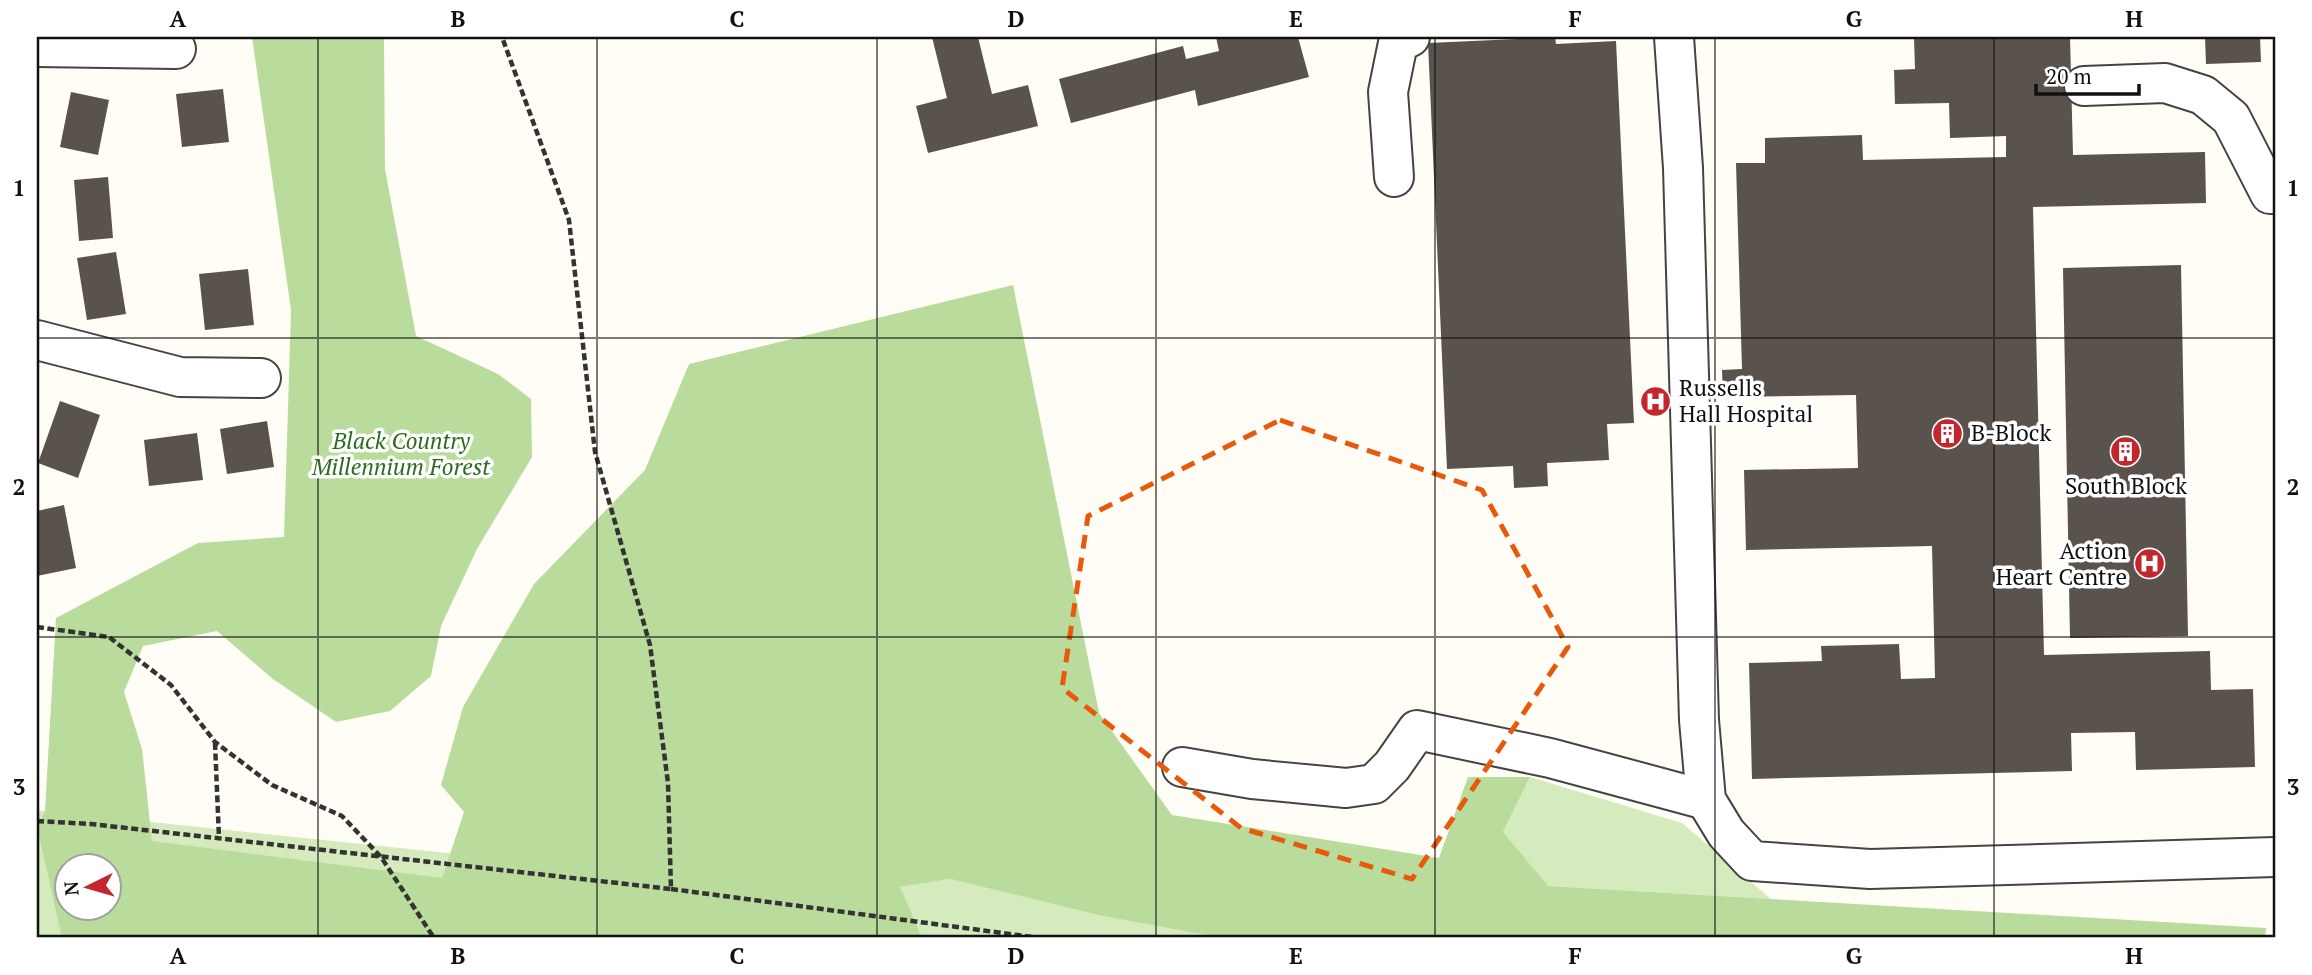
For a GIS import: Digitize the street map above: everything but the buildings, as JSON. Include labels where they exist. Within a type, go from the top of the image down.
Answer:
[{"type":"street","points":[[1394,177],[1388,92],[1398,43],[1410,37]]},
{"type":"street","points":[[1674,37],[1683,169],[1699,720],[1706,800],[1726,833],[1752,861],[1870,869],[2275,857]]},
{"type":"street","points":[[37,47],[176,49]]},
{"type":"street","points":[[2084,86],[2165,83],[2203,95],[2231,118],[2270,194],[2275,194]]},
{"type":"street","points":[[37,340],[180,377],[261,378]]},
{"type":"street","points":[[1182,767],[1252,779],[1346,788],[1374,784],[1392,766],[1416,730],[1550,758],[1706,800]]},
{"type":"path","points":[[502,37],[569,220],[595,452],[650,645],[668,783],[671,889]]},
{"type":"path","points":[[37,626],[109,637],[171,685],[215,742],[272,785],[342,816],[382,857],[434,938]]},
{"type":"path","points":[[215,742],[219,838]]},
{"type":"path","points":[[37,821],[91,824],[671,889],[1040,938]]},
{"type":"highlighted area","points":[[1280,420],[1482,490],[1568,647],[1412,879],[1241,828],[1062,688],[1088,516]]},
{"type":"green space","name":"Black Country Millennium Forest","points":[[252,37],[384,37],[385,169],[416,336],[498,374],[531,399],[532,457],[477,549],[441,626],[431,676],[390,711],[336,722],[273,679],[217,631],[143,646],[124,692],[142,749],[152,841],[442,878],[464,812],[441,785],[463,707],[534,584],[645,470],[689,364],[1013,285],[1099,713],[1172,815],[1439,858],[1468,777],[1530,777],[1503,832],[1548,886],[2266,928],[2265,938],[1223,938],[1102,916],[950,879],[900,887],[922,938],[62,938],[58,922],[122,922],[122,852],[52,852],[52,893],[37,826],[45,811],[56,618],[198,543],[284,537],[291,310]]},
{"type":"green space","points":[[1530,777],[1682,823],[1771,899],[1547,886],[1503,832]]},
{"type":"green space","points":[[37,810],[905,901],[899,887],[950,879],[1102,916],[1179,930],[1258,938],[37,938]]},
{"type":"place","name":"Russells Hall Hospital","points":[[1656,401]]},
{"type":"place","name":"B-Block","points":[[1948,433]]},
{"type":"place","name":"South Block","points":[[2126,452]]},
{"type":"place","name":"Action Heart Centre","points":[[2150,564]]}]
